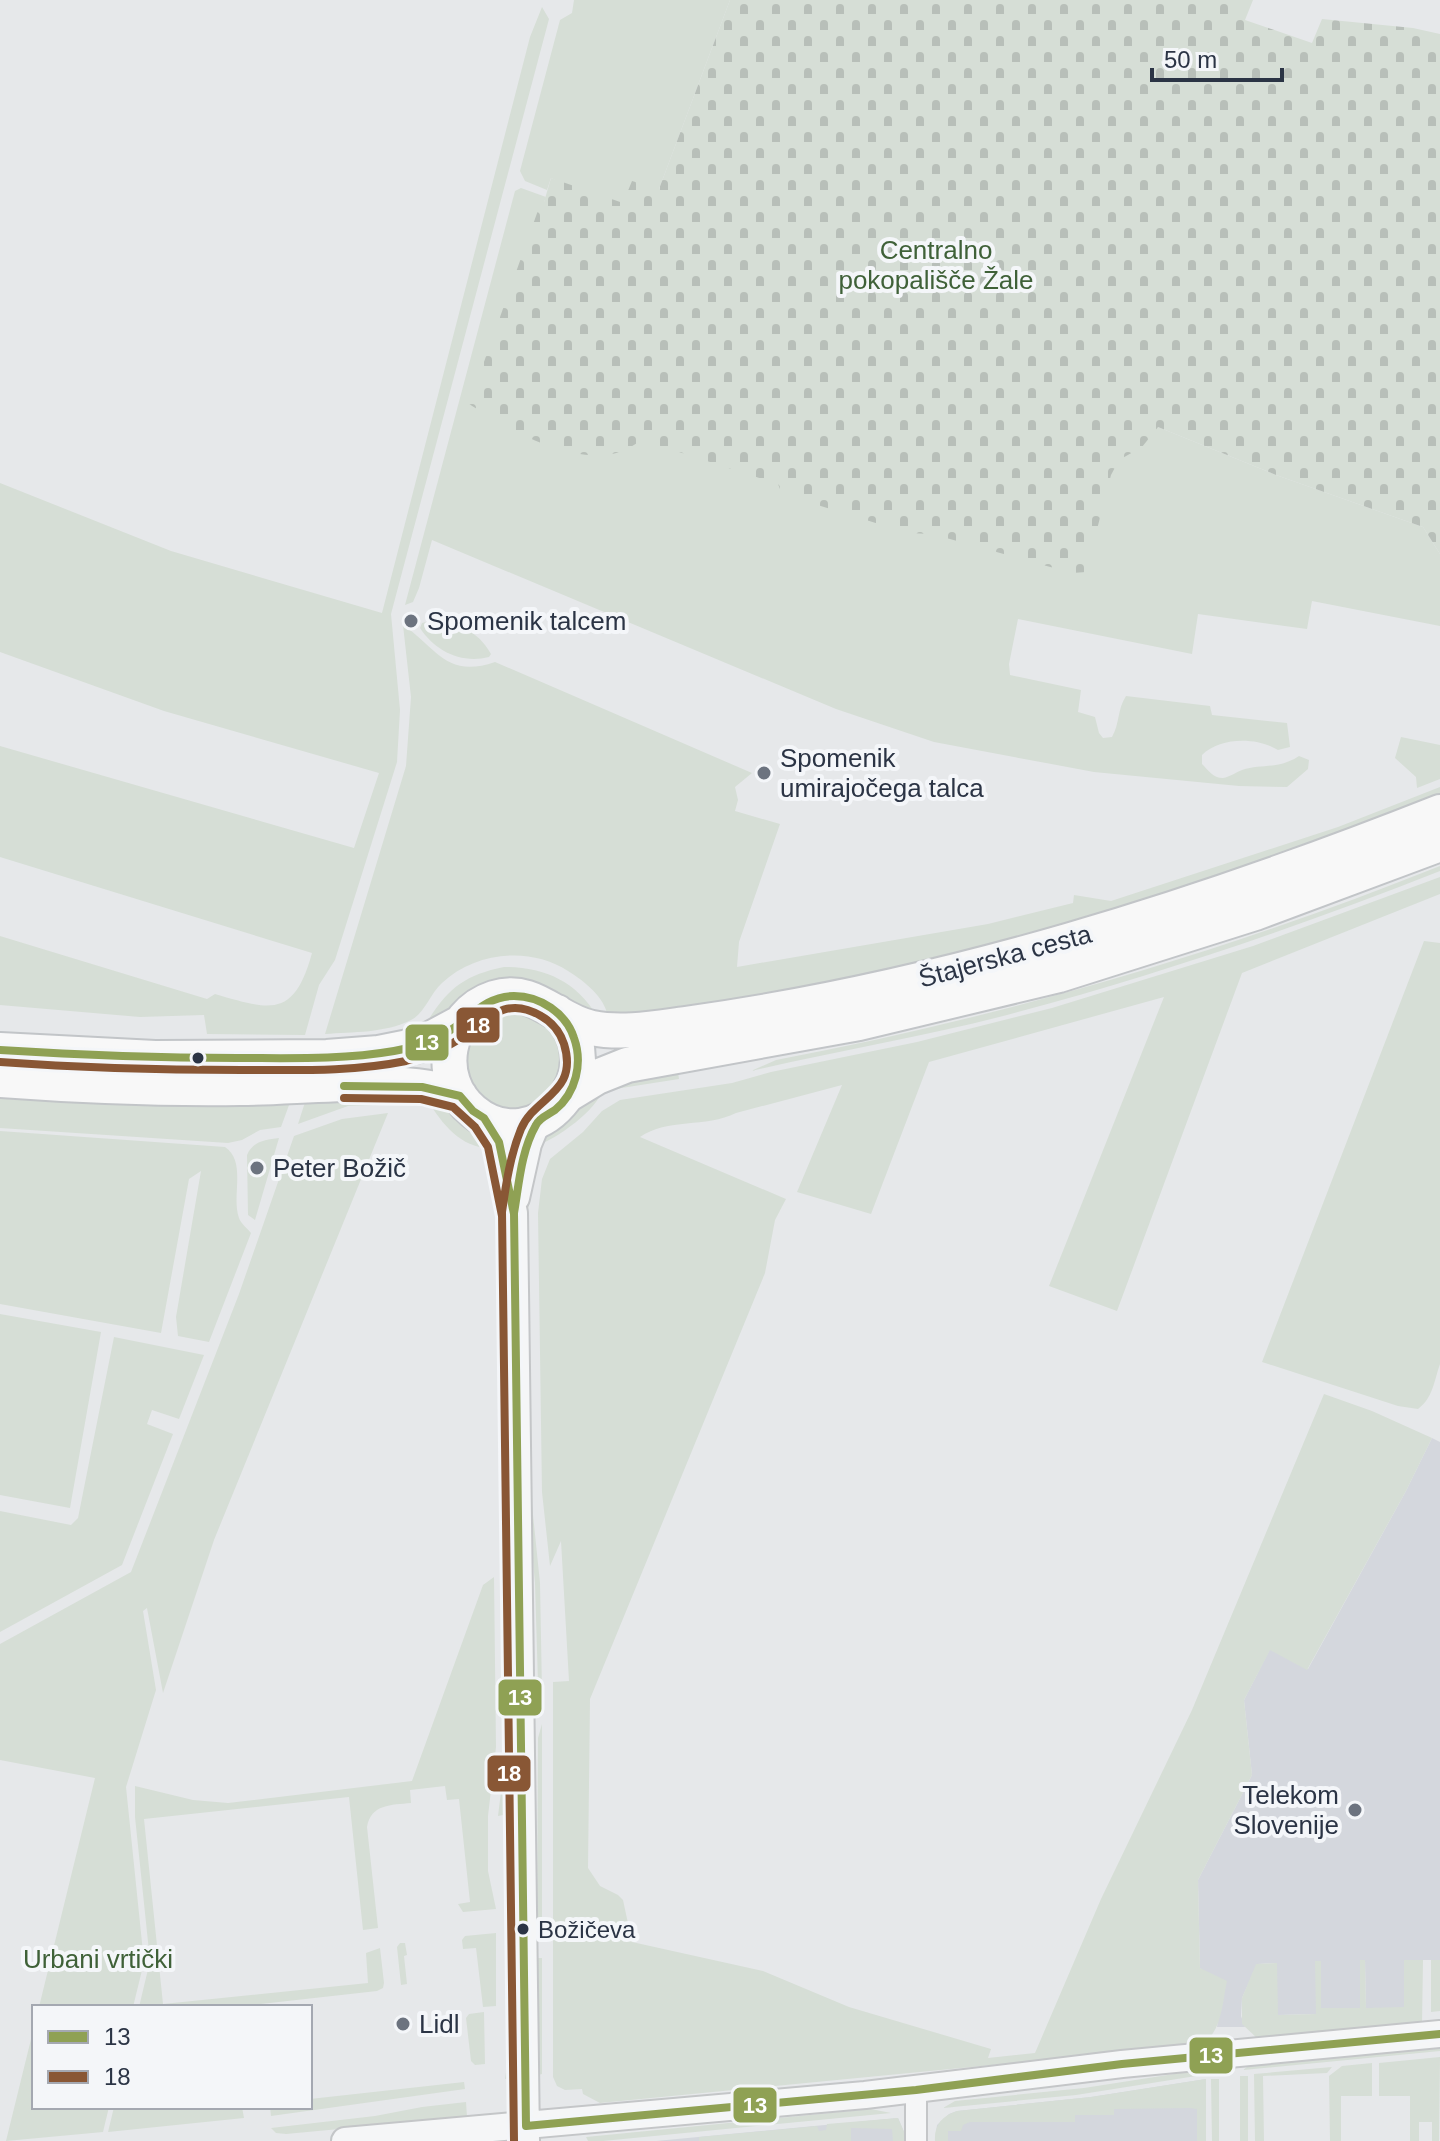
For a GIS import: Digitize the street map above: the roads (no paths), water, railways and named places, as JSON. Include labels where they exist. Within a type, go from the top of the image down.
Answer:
[{"type":"main road","name":"Štajerska cesta","points":[[0,1050],[155,1058],[327,1057],[379,1053],[419,1045],[460,1023],[480,1005],[506,996],[533,999],[587,1027],[634,1029],[737,1016],[888,986],[1037,949],[1161,913],[1440,812]]},
{"type":"main road","name":"Štajerska cesta","points":[[538,1120],[555,1110],[569,1094],[597,1077],[627,1065],[909,1012],[1071,971],[1255,913],[1440,844]]},
{"type":"main road","points":[[557,1012],[573,1034],[578,1054],[577,1075],[569,1094]]},
{"type":"main road","points":[[460,1023],[451,1042],[451,1080],[472,1107]]},
{"type":"main road","points":[[0,1080],[186,1088],[422,1087],[510,1125],[538,1120]]},
{"type":"street","points":[[472,1107],[499,1142],[514,1213],[526,2134]]},
{"type":"street","points":[[514,1213],[528,1144],[538,1120]]},
{"type":"street","points":[[345,2141],[526,2134],[1137,2062],[1440,2034]]},
{"type":"street","points":[[916,2090],[916,2141]]},
{"type":"place","name":"Spomenik talcem","points":[[411,621]]},
{"type":"place","name":"Spomenik umirajočega talca","points":[[764,773]]},
{"type":"place","name":"Peter Božič","points":[[257,1168]]},
{"type":"place","name":"Telekom Slovenije","points":[[1355,1810]]},
{"type":"place","name":"Božičeva","points":[[523,1929]]},
{"type":"place","name":"Lidl","points":[[403,2024]]},
{"type":"park label","name":"Centralno pokopališče Žale","points":[[936,265]]},
{"type":"park label","name":"Urbani vrtički","points":[[98,1959]]}]
